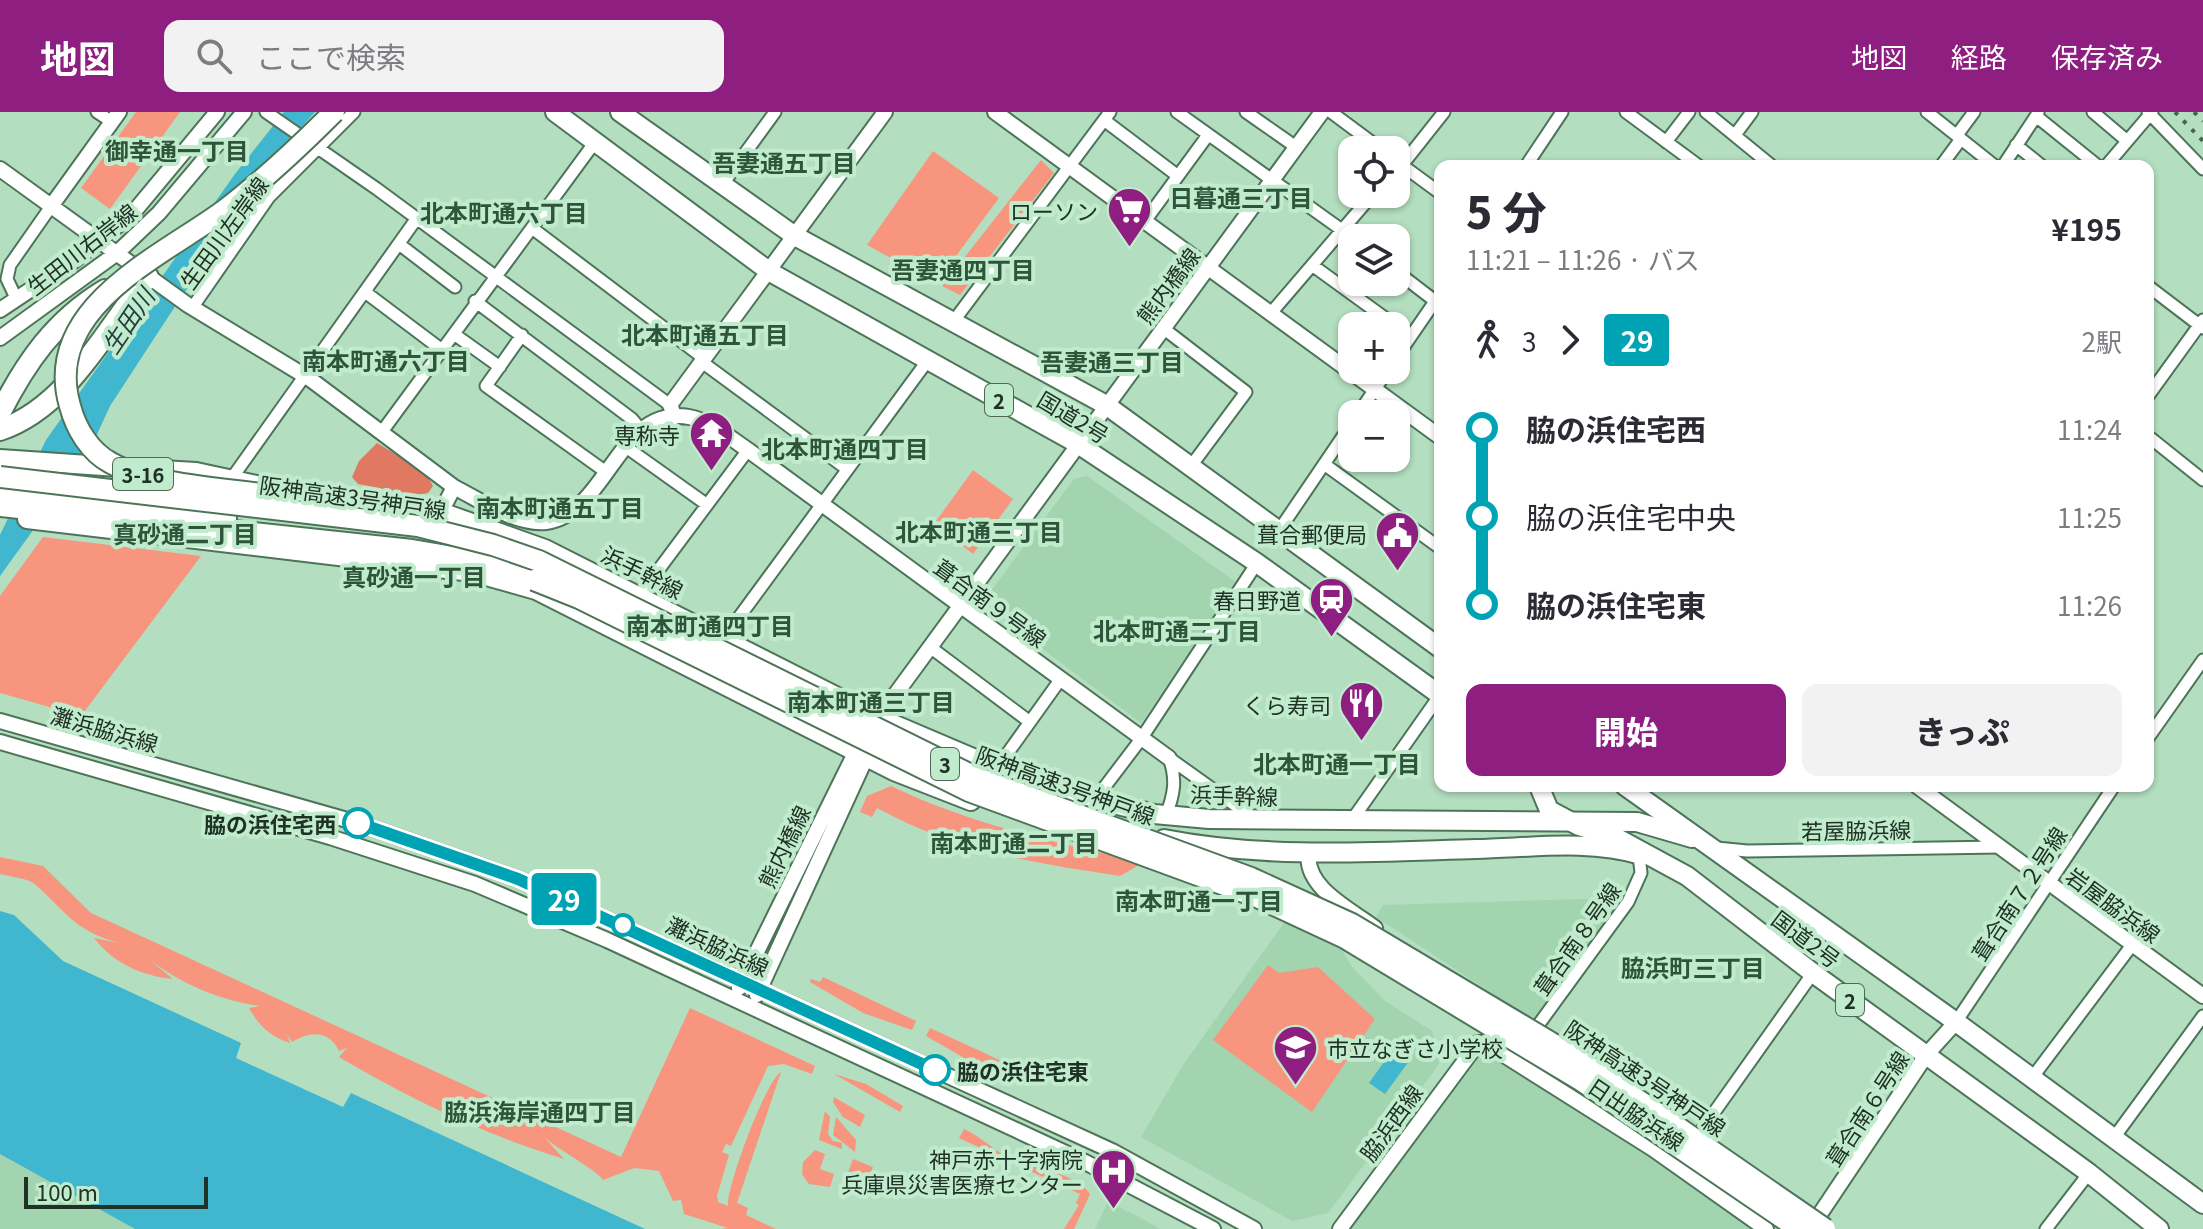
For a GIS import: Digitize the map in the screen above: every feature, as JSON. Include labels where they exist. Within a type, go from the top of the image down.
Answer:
[{"type":"highway","name":"3-16","points":[[0,413],[18,378],[45,340],[73,313],[225,210],[272,172],[334,112]]},
{"type":"highway","points":[[0,430],[31,417],[65,387],[150,279]]},
{"type":"highway","name":"3-16","points":[[119,282],[71,340],[66,358],[66,394],[73,418],[94,450],[111,463],[145,474],[288,498],[387,522]]},
{"type":"highway","name":"3-16","points":[[1,491],[402,538],[471,560]]},
{"type":"highway","name":"阪神高速3号神戸線","points":[[1,491],[387,522],[454,534],[539,561],[975,777],[1251,878],[1314,905],[1463,988],[1580,1060],[1816,1228]]},
{"type":"highway","name":"阪神高速3号神戸線","points":[[471,560],[579,598],[969,791],[1255,896],[1345,938],[1582,1081],[1816,1228]]},
{"type":"main road","name":"国道2号","points":[[555,112],[770,272],[1078,444],[1257,563],[1434,691]]},
{"type":"main road","name":"国道2号","points":[[620,112],[795,236],[1106,405],[1434,644]]},
{"type":"main road","name":"浜手幹線","points":[[10,460],[232,478],[270,488],[441,512],[545,549],[879,718],[997,768],[1094,802],[1166,815],[1258,821],[1525,819],[1637,822],[1661,826],[1712,848]]},
{"type":"main road","points":[[0,515],[472,572],[536,590],[861,755],[973,802],[1029,817],[1197,846],[1309,852],[1595,847],[1639,855],[1687,876]]},
{"type":"main road","points":[[1542,792],[1549,810],[1566,820]]},
{"type":"main road","name":"国道2号","points":[[1633,792],[1956,1022],[2203,1204]]},
{"type":"main road","name":"国道2号","points":[[1566,820],[1617,838],[1687,876],[1813,973],[2089,1173],[2159,1229]]},
{"type":"street","points":[[16,298],[7,279],[10,265],[115,117],[97,112]]},
{"type":"street","name":"生田川右岸線","points":[[0,310],[101,241],[133,213],[217,112]]},
{"type":"street","name":"生田川右岸線","points":[[0,338],[117,253],[159,213],[244,112]]},
{"type":"street","name":"生田川左岸線","points":[[190,307],[269,197],[354,112]]},
{"type":"street","points":[[722,185],[775,112]]},
{"type":"street","points":[[0,169],[190,307],[305,375],[454,487],[492,507],[542,522],[562,518],[580,506],[626,447],[642,431],[672,411],[703,360],[885,112]]},
{"type":"street","points":[[995,112],[1434,433]]},
{"type":"street","points":[[1177,112],[1338,226]]},
{"type":"street","points":[[1246,112],[1296,147]]},
{"type":"street","name":"熊内橋線","points":[[734,999],[879,718],[1322,112]]},
{"type":"street","points":[[1331,112],[1363,136]]},
{"type":"street","points":[[1410,150],[1444,112]]},
{"type":"street","points":[[1530,160],[1562,112]]},
{"type":"street","points":[[1626,112],[1691,160]]},
{"type":"street","points":[[1666,142],[1689,112]]},
{"type":"street","points":[[1706,112],[1765,160]]},
{"type":"street","points":[[1735,135],[1752,112]]},
{"type":"street","points":[[1927,112],[1988,160]]},
{"type":"street","points":[[1945,160],[1974,112]]},
{"type":"street","points":[[2093,112],[2126,140]]},
{"type":"street","points":[[268,113],[417,218],[672,411]]},
{"type":"street","points":[[2111,160],[2150,113],[2203,169]]},
{"type":"street","points":[[2007,160],[2037,114],[2091,160]]},
{"type":"street","points":[[953,322],[1107,116],[1178,176]]},
{"type":"street","points":[[1145,221],[1208,135]]},
{"type":"street","points":[[381,433],[494,275],[595,142]]},
{"type":"street","points":[[2016,145],[2035,160]]},
{"type":"street","points":[[1410,172],[1434,189]]},
{"type":"street","points":[[232,478],[417,218]]},
{"type":"street","points":[[532,228],[847,469]]},
{"type":"street","points":[[1271,313],[1312,265],[1338,243]]},
{"type":"street","points":[[399,244],[455,287]]},
{"type":"street","points":[[1312,265],[1377,312]]},
{"type":"street","points":[[1410,280],[1434,295]]},
{"type":"street","points":[[2154,290],[2202,325],[2154,388]]},
{"type":"street","points":[[365,292],[442,350]]},
{"type":"street","points":[[475,301],[632,419],[642,431]]},
{"type":"street","points":[[1411,337],[1434,303]]},
{"type":"street","points":[[1163,328],[1246,392],[1191,466]]},
{"type":"street","points":[[454,334],[500,367]]},
{"type":"street","points":[[522,335],[486,386],[606,472]]},
{"type":"street","points":[[723,639],[928,360]]},
{"type":"street","points":[[1368,400],[1378,384]]},
{"type":"street","name":"葺合南９号線","points":[[672,411],[713,426],[748,450],[1141,739],[1258,821]]},
{"type":"street","points":[[2154,441],[2203,480]]},
{"type":"street","points":[[1280,529],[1338,444]]},
{"type":"street","points":[[626,447],[706,504]]},
{"type":"street","points":[[639,596],[748,450]]},
{"type":"street","points":[[1324,464],[1434,544]]},
{"type":"street","points":[[441,512],[454,487]]},
{"type":"street","points":[[1094,802],[1141,739],[1257,563]]},
{"type":"street","points":[[930,647],[1030,722]]},
{"type":"street","points":[[2154,729],[2203,660]]},
{"type":"street","points":[[997,768],[1060,680]]},
{"type":"street","points":[[1352,820],[1434,704]]},
{"type":"street","name":"灘浜脇浜線","points":[[0,721],[439,849],[532,884],[1112,1151],[1254,1229]]},
{"type":"street","name":"灘浜脇浜線","points":[[0,742],[330,837],[475,884],[734,999],[1085,1162],[1213,1229]]},
{"type":"street","name":"熊内橋線","points":[[751,1007],[861,755]]},
{"type":"street","points":[[1166,815],[1173,796],[1175,773],[1169,758]]},
{"type":"street","points":[[1525,819],[1536,813],[1539,792]]},
{"type":"street","name":"岩屋脇浜線","points":[[1925,792],[2203,996]]},
{"type":"street","name":"葺合南７２号線","points":[[1956,1022],[2034,907],[2046,883],[2110,792]]},
{"type":"street","name":"若屋脇浜線","points":[[1712,848],[1747,851],[2000,847]]},
{"type":"street","points":[[1309,852],[1310,874],[1331,896],[1529,1039],[1683,1139],[1696,1138],[1816,1228]]},
{"type":"street","name":"葺合南８号線","points":[[1529,1039],[1628,902],[1641,873],[1639,855]]},
{"type":"street","points":[[2032,1078],[2132,945]]},
{"type":"street","points":[[1696,1138],[1813,973]]},
{"type":"street","points":[[2113,1139],[2203,1016]]},
{"type":"street","name":"葺合南６号線","points":[[1816,1228],[1927,1054],[1956,1022]]},
{"type":"street","name":"脇浜西線","points":[[1340,1229],[1478,1043]]},
{"type":"street","name":"日出脇浜線","points":[[1478,1043],[1485,1043],[1559,1087],[1766,1229]]},
{"type":"street","points":[[2046,1229],[2089,1173]]},
{"type":"shaded area","points":[[136,112],[180,112],[110,209],[81,188]]},
{"type":"shaded area","points":[[933,151],[999,198],[936,283],[867,245]]},
{"type":"shaded area","points":[[1041,160],[1054,173],[960,295],[942,286]]},
{"type":"shaded area","points":[[377,443],[425,472],[433,486],[428,493],[416,495],[358,484],[352,477],[359,461]]},
{"type":"shaded area","points":[[973,470],[1013,499],[973,554],[934,524]]},
{"type":"shaded area","points":[[1087,476],[1236,582],[1141,723],[990,609],[988,595],[1074,479]]},
{"type":"shaded area","points":[[43,537],[201,556],[81,716],[0,693],[0,596]]},
{"type":"shaded area","points":[[891,786],[983,822],[1144,862],[1120,876],[1056,866],[965,845],[906,823],[877,808],[872,817],[860,812],[867,796]]},
{"type":"shaded area","points":[[0,857],[43,866],[91,913],[621,1157],[690,1008],[815,1066],[812,1074],[784,1064],[768,1066],[731,1146],[726,1144],[722,1152],[729,1155],[717,1196],[718,1202],[728,1206],[733,1179],[748,1135],[766,1094],[781,1072],[737,1203],[748,1208],[746,1215],[776,1229],[720,1229],[728,1228],[684,1214],[681,1200],[673,1201],[659,1171],[634,1168],[603,1180],[544,1137],[564,1159],[448,1115],[393,1087],[339,1057],[347,1048],[339,1051],[324,1036],[312,1034],[292,1042],[287,1034],[290,1043],[271,1034],[249,1008],[260,1006],[198,988],[170,974],[144,955],[173,979],[129,967],[110,955],[94,938],[119,943],[82,927],[33,883],[0,874]]},
{"type":"shaded area","points":[[1617,898],[1621,905],[1538,1017],[1530,1018],[1376,917],[1383,905]]},
{"type":"shaded area","name":"市立なぎさ小学校","points":[[1286,920],[1342,950],[1352,967],[1385,1001],[1432,1031],[1439,1064],[1328,1213],[1292,1221],[1141,1137],[1183,1065]]},
{"type":"shaded area","points":[[1268,965],[1279,973],[1318,967],[1375,1019],[1312,1112],[1213,1040]]},
{"type":"shaded area","points":[[823,977],[916,1021],[912,1030],[863,1013],[810,982],[811,979],[820,982]]},
{"type":"shaded area","points":[[930,1028],[1028,1073],[1025,1081],[973,1063],[926,1036]]},
{"type":"shaded area","points":[[1478,1043],[1766,1229],[1340,1229]]},
{"type":"shaded area","points":[[834,1074],[866,1084],[903,1106],[900,1112]]},
{"type":"shaded area","points":[[834,1097],[865,1115],[860,1127],[843,1117],[833,1102]]},
{"type":"shaded area","points":[[825,1111],[830,1117],[828,1134],[833,1141],[842,1143],[842,1149],[819,1140]]},
{"type":"shaded area","points":[[836,1117],[856,1140],[855,1152],[833,1135]]},
{"type":"shaded area","points":[[964,1129],[1011,1159],[1058,1173],[1086,1189],[1090,1194],[1074,1229],[1064,1229],[1079,1205],[1076,1203],[1080,1194],[959,1138]]},
{"type":"shaded area","points":[[815,1150],[825,1154],[820,1169],[834,1174],[830,1187],[809,1184],[802,1174],[803,1162]]},
{"type":"shaded area","points":[[0,1154],[135,1229],[0,1229]]},
{"type":"shaded area","points":[[853,1159],[873,1167],[868,1180],[848,1173]]},
{"type":"shaded area","name":"神戸赤十字病院 兵庫県災害医療センター","points":[[1108,1202],[1141,1218],[1160,1229],[1095,1229]]},
{"type":"water","points":[[284,112],[315,112],[282,149],[172,311],[110,406],[88,454],[0,576],[0,535],[46,440],[235,174]]},
{"type":"water","points":[[0,911],[14,915],[63,961],[241,1043],[236,1058],[343,1107],[351,1093],[645,1229],[135,1229],[0,1154]]},
{"type":"water","points":[[1396,1045],[1412,1057],[1385,1094],[1369,1083]]},
{"type":"railway","points":[[2175,112],[2203,141]]},
{"type":"railway","points":[[2194,112],[2203,121]]},
{"type":"bus line","name":"29","points":[[358,823],[518,879],[935,1070]]},
{"type":"place","name":"ローソン","points":[[1129,249]]},
{"type":"place","name":"専称寺","points":[[711,473]]},
{"type":"place","name":"葺合郵便局","points":[[1398,572]]},
{"type":"place","name":"春日野道","points":[[1332,638]]},
{"type":"place","name":"くら寿司","points":[[1362,743]]},
{"type":"place","name":"脇の浜住宅西","points":[[358,823]]},
{"type":"place","name":"脇の浜住宅東","points":[[935,1070]]},
{"type":"place","name":"市立なぎさ小学校","points":[[1296,1086]]},
{"type":"place","name":"神戸赤十字病院 兵庫県災害医療センター","points":[[1114,1210]]},
{"type":"district","name":"御幸通一丁目","points":[[177,149]]},
{"type":"district","name":"吾妻通五丁目","points":[[784,161]]},
{"type":"district","name":"日暮通三丁目","points":[[1241,196]]},
{"type":"district","name":"北本町通六丁目","points":[[504,211]]},
{"type":"district","name":"吾妻通四丁目","points":[[963,268]]},
{"type":"district","name":"北本町通五丁目","points":[[705,333]]},
{"type":"district","name":"南本町通六丁目","points":[[386,359]]},
{"type":"district","name":"吾妻通三丁目","points":[[1112,360]]},
{"type":"district","name":"北本町通四丁目","points":[[845,447]]},
{"type":"district","name":"南本町通五丁目","points":[[560,506]]},
{"type":"district","name":"北本町通三丁目","points":[[979,530]]},
{"type":"district","name":"真砂通二丁目","points":[[185,532]]},
{"type":"district","name":"真砂通一丁目","points":[[414,575]]},
{"type":"district","name":"南本町通四丁目","points":[[710,624]]},
{"type":"district","name":"北本町通二丁目","points":[[1177,629]]},
{"type":"district","name":"南本町通三丁目","points":[[871,700]]},
{"type":"district","name":"北本町通一丁目","points":[[1337,762]]},
{"type":"district","name":"南本町通二丁目","points":[[1014,841]]},
{"type":"district","name":"南本町通一丁目","points":[[1199,899]]},
{"type":"district","name":"脇浜町三丁目","points":[[1693,966]]},
{"type":"district","name":"脇浜海岸通四丁目","points":[[540,1110]]},
{"type":"water label","name":"生田川","points":[[127,320]]}]
